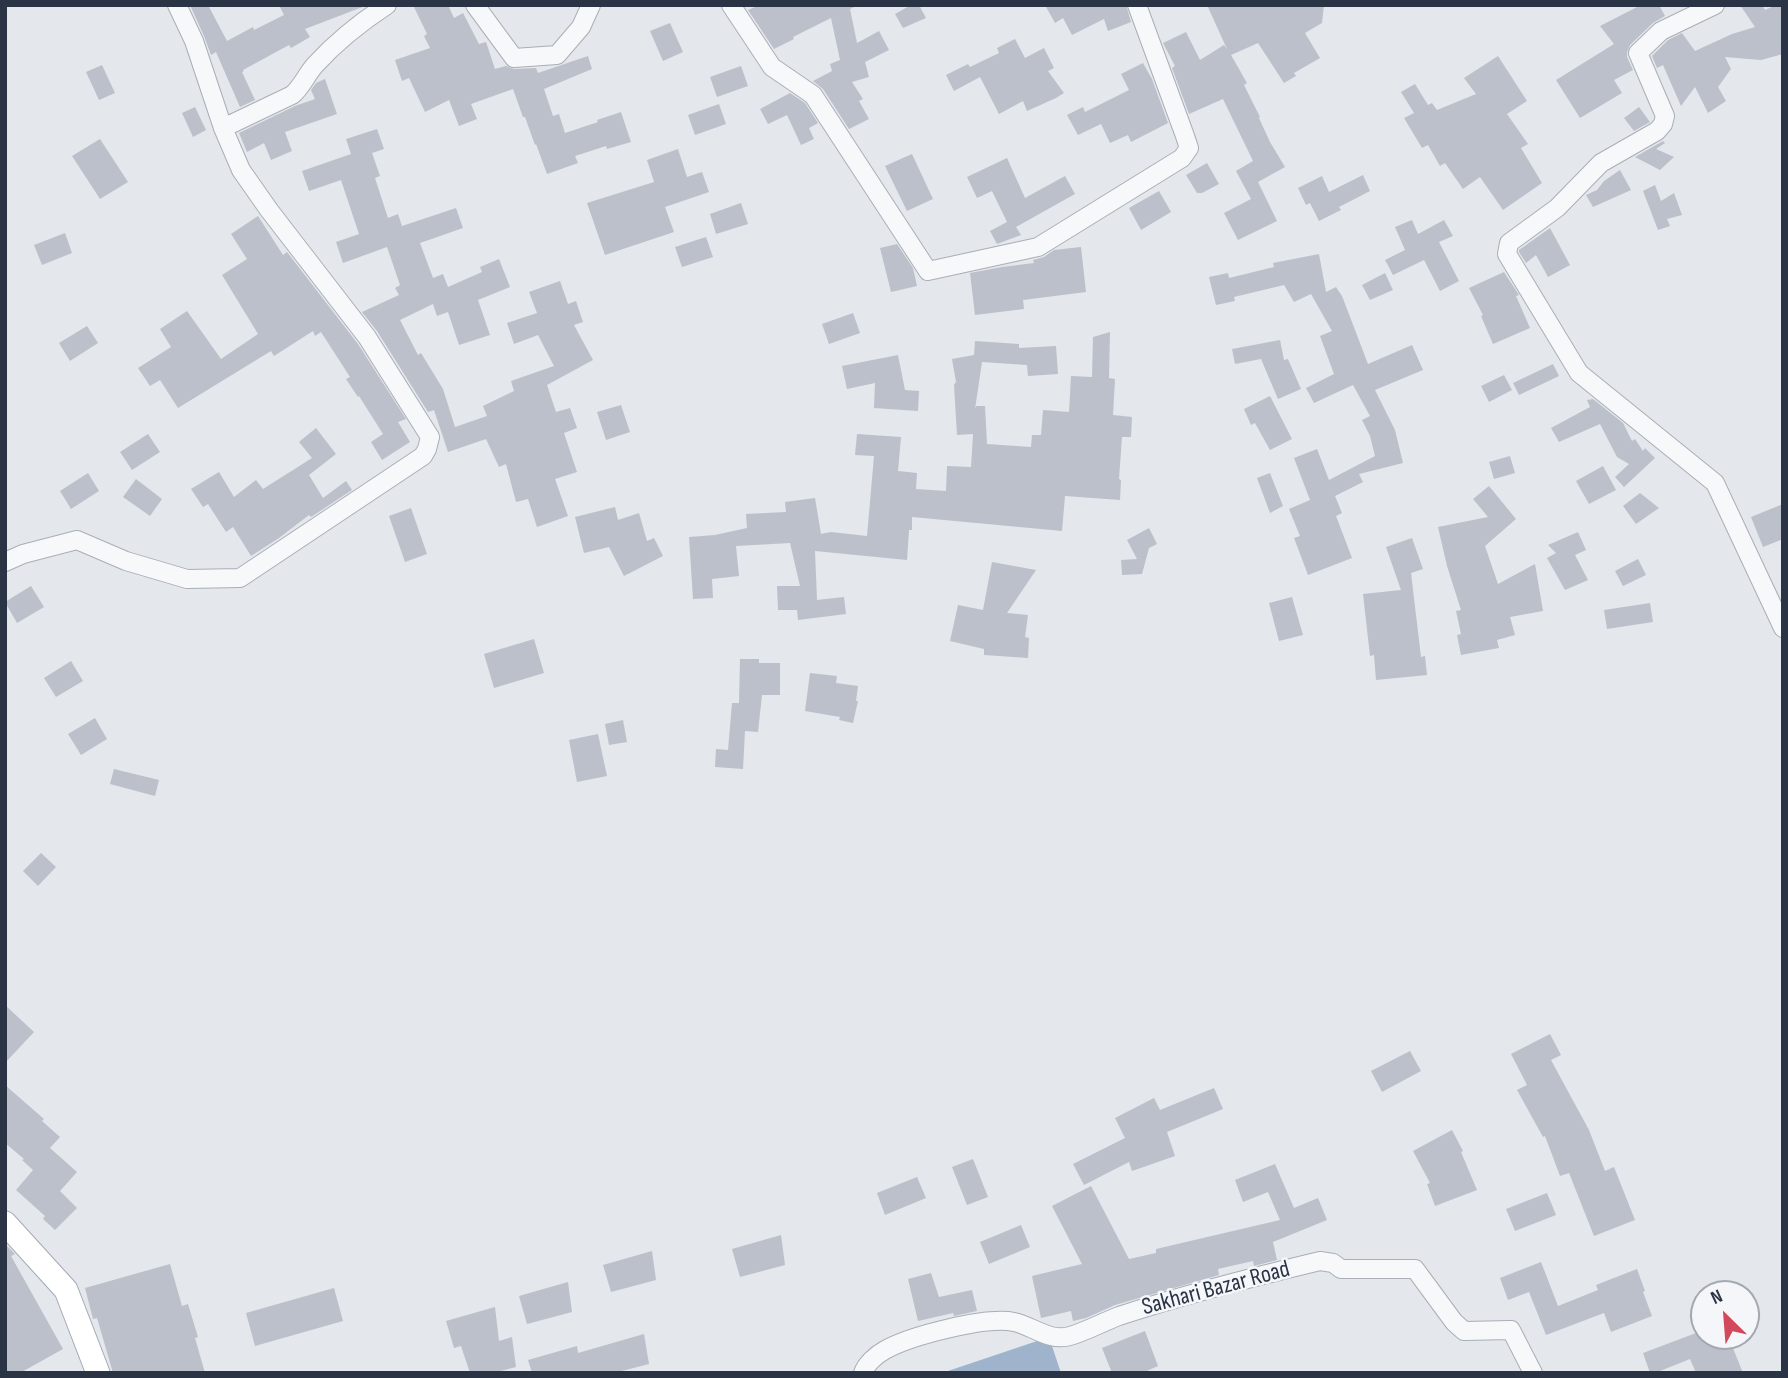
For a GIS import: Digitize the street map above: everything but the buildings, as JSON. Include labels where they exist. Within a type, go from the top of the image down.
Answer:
[{"type":"main road","points":[[5,1223],[66,1290],[98,1373]]},
{"type":"street","points":[[5,562],[23,554],[77,540],[126,561],[187,579],[240,578],[422,456],[427,449],[430,437],[367,337],[241,170],[223,128],[194,41],[177,5]]},
{"type":"street","points":[[223,128],[292,95],[300,89],[312,68],[333,46],[387,5]]},
{"type":"street","points":[[475,5],[514,58],[557,55],[581,27],[591,5]]},
{"type":"street","points":[[731,5],[772,66],[813,95],[928,271],[1038,247],[1182,158],[1189,148],[1137,5]]},
{"type":"street","points":[[1715,5],[1661,31],[1638,53],[1665,116],[1663,124],[1657,131],[1601,163],[1557,208],[1509,243],[1507,254],[1579,373],[1715,484],[1783,628]]},
{"type":"street","name":"Sakhari Bazar Road","points":[[863,1373],[865,1367],[884,1351],[923,1335],[986,1321],[1013,1322],[1047,1336],[1067,1337],[1117,1317],[1225,1284],[1320,1261],[1333,1263],[1341,1269],[1415,1269],[1454,1322],[1464,1331],[1511,1330],[1533,1373]]},
{"type":"water","points":[[1049,1337],[1061,1373],[942,1373]]}]
